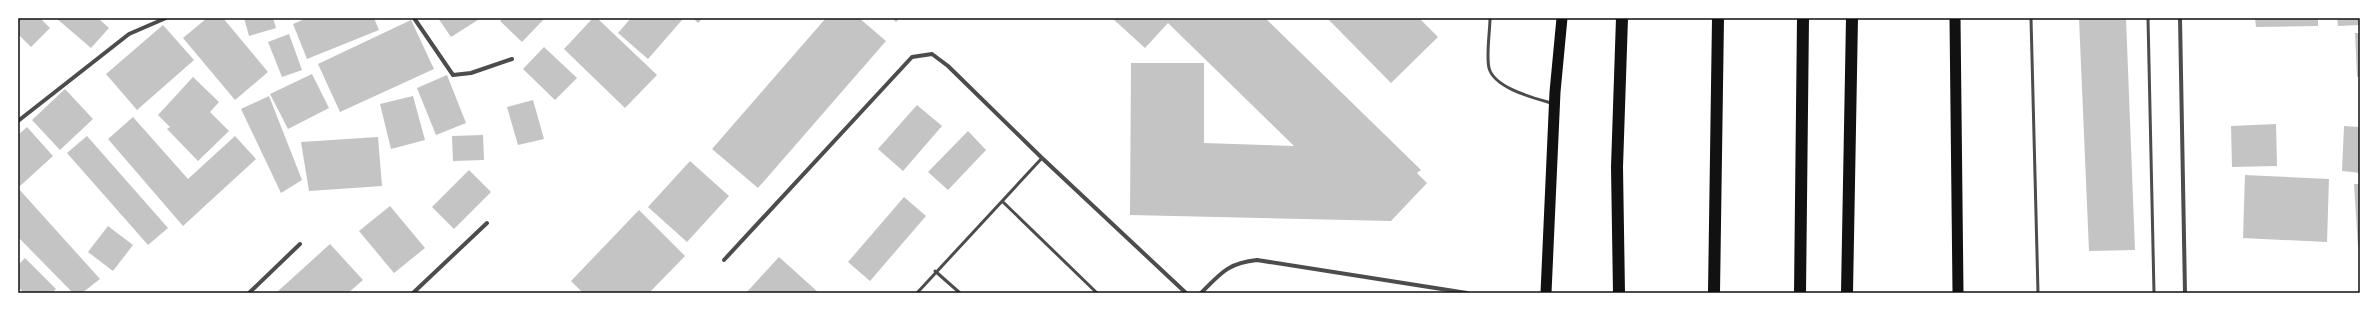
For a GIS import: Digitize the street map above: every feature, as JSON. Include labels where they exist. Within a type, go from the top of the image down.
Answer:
[{"type":"highway","points":[[1546,293],[1555,105],[1562,18]]},
{"type":"highway","points":[[1619,293],[1617,167],[1622,18]]},
{"type":"highway","points":[[1714,293],[1718,18]]},
{"type":"highway","points":[[1800,293],[1803,18]]},
{"type":"highway","points":[[1847,293],[1852,18]]},
{"type":"highway","points":[[1956,18],[1958,293]]},
{"type":"street","points":[[18,121],[129,34],[166,18]]},
{"type":"street","points":[[414,18],[453,75],[471,73],[512,59]]},
{"type":"street","points":[[2180,18],[2185,293]]},
{"type":"street","points":[[724,260],[912,57],[932,54],[948,66],[1042,158],[1186,293]]},
{"type":"street","points":[[413,293],[487,223]]},
{"type":"street","points":[[249,293],[300,244]]},
{"type":"street","points":[[1201,293],[1226,268],[1241,262],[1257,260],[1467,293]]},
{"type":"lane","points":[[1490,18],[1489,68],[1495,79],[1529,97],[1555,105]]},
{"type":"lane","points":[[2031,18],[2038,293]]},
{"type":"lane","points":[[2148,18],[2154,293]]},
{"type":"lane","points":[[917,293],[936,271],[1003,202],[1042,158]]},
{"type":"lane","points":[[1003,202],[1097,293]]},
{"type":"lane","points":[[936,271],[960,293]]},
{"type":"building","points":[[18,18],[40,18],[50,28],[31,47],[18,34]]},
{"type":"building","points":[[56,18],[98,18],[109,28],[91,48]]},
{"type":"building","points":[[207,18],[223,18],[268,72],[235,100],[183,38]]},
{"type":"building","points":[[244,18],[273,18],[276,28],[249,36]]},
{"type":"building","points":[[307,18],[374,18],[379,30],[307,59],[293,24]]},
{"type":"building","points":[[438,18],[481,18],[451,37]]},
{"type":"building","points":[[503,18],[545,18],[522,42],[500,21]]},
{"type":"building","points":[[593,18],[597,18],[657,75],[625,108],[564,49]]},
{"type":"building","points":[[631,18],[680,18],[682,20],[648,59],[618,33]]},
{"type":"building","points":[[693,18],[703,18],[698,23]]},
{"type":"building","points":[[826,18],[859,18],[886,41],[758,188],[712,149]]},
{"type":"building","points":[[892,18],[900,18],[896,22]]},
{"type":"building","points":[[1112,18],[1265,18],[1421,170],[1417,173],[1427,183],[1391,221],[1130,215],[1131,63],[1204,63],[1204,143],[1294,146],[1168,23],[1145,48]]},
{"type":"building","points":[[1327,18],[1419,18],[1438,37],[1391,83]]},
{"type":"building","points":[[2079,18],[2126,18],[2135,250],[2089,251]]},
{"type":"building","points":[[2255,18],[2318,18],[2318,26],[2256,27]]},
{"type":"building","points":[[2337,18],[2360,18],[2360,25],[2338,26]]},
{"type":"building","points":[[411,20],[434,69],[340,112],[318,64]]},
{"type":"building","points":[[163,25],[194,60],[137,110],[106,74]]},
{"type":"building","points":[[2355,33],[2360,33],[2360,76],[2357,77]]},
{"type":"building","points":[[289,34],[302,70],[282,77],[268,42]]},
{"type":"building","points":[[544,47],[577,78],[555,100],[523,69]]},
{"type":"building","points":[[312,74],[329,108],[288,129],[270,94]]},
{"type":"building","points":[[447,75],[466,123],[436,135],[417,88]]},
{"type":"building","points":[[193,77],[219,102],[210,112],[229,131],[198,161],[167,129],[170,127],[158,115]]},
{"type":"building","points":[[65,89],[93,119],[60,150],[32,120]]},
{"type":"building","points":[[269,96],[302,180],[281,193],[241,109]]},
{"type":"building","points":[[413,96],[425,140],[391,149],[380,104]]},
{"type":"building","points":[[533,100],[544,139],[518,145],[507,107]]},
{"type":"building","points":[[917,105],[942,126],[903,171],[878,149]]},
{"type":"building","points":[[133,117],[188,179],[235,136],[256,159],[183,226],[108,139]]},
{"type":"building","points":[[2276,124],[2277,166],[2232,167],[2231,126]]},
{"type":"building","points":[[2344,126],[2360,127],[2360,173],[2342,171]]},
{"type":"building","points":[[27,127],[53,156],[20,186],[18,184],[18,135]]},
{"type":"building","points":[[968,131],[986,150],[948,190],[928,172]]},
{"type":"building","points":[[483,135],[484,160],[453,161],[452,136]]},
{"type":"building","points":[[87,136],[168,228],[148,245],[67,153]]},
{"type":"building","points":[[378,137],[382,186],[309,191],[301,142]]},
{"type":"building","points":[[690,161],[729,196],[687,242],[648,207]]},
{"type":"building","points":[[469,170],[491,192],[454,229],[432,207]]},
{"type":"building","points":[[2245,175],[2329,179],[2327,242],[2243,238]]},
{"type":"building","points":[[2354,184],[2360,184],[2360,247],[2358,247]]},
{"type":"building","points":[[18,188],[100,279],[82,293],[73,293],[18,237]]},
{"type":"building","points":[[904,197],[926,216],[870,281],[848,262]]},
{"type":"building","points":[[390,206],[425,248],[394,273],[359,231]]},
{"type":"building","points":[[639,210],[685,256],[649,293],[583,293],[571,281]]},
{"type":"building","points":[[108,226],[133,245],[113,271],[88,252]]},
{"type":"building","points":[[330,244],[363,280],[348,293],[276,293]]},
{"type":"building","points":[[779,257],[819,293],[746,293]]},
{"type":"building","points":[[25,258],[56,289],[52,293],[24,293],[18,287],[18,265]]}]
